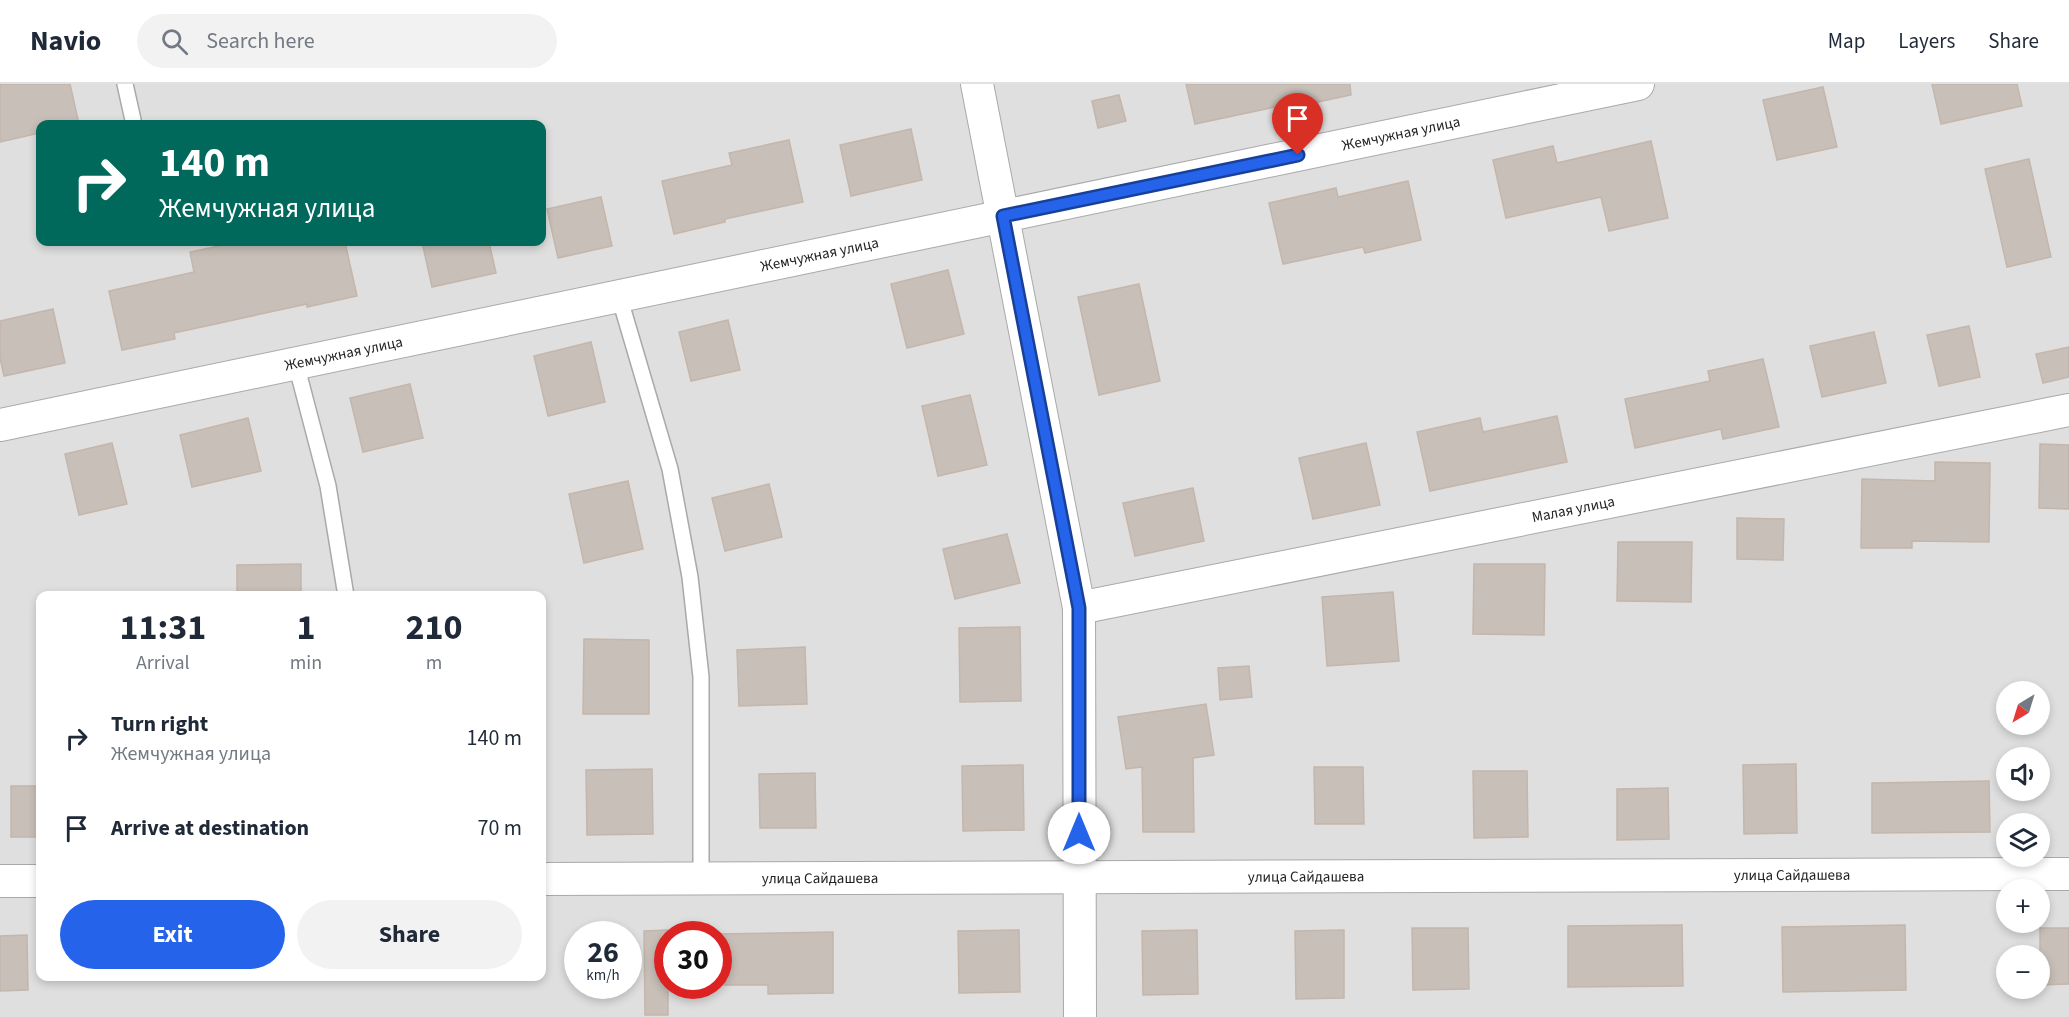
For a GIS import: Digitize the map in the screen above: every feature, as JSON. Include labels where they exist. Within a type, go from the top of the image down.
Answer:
[{"type":"street","points":[[977,84],[1079,608],[1080,1017]]},
{"type":"street","name":"Жемчужная улица","points":[[0,425],[1638,84]]},
{"type":"street","name":"Малая улица","points":[[1079,608],[2069,410]]},
{"type":"street","name":"улица Сайдашева","points":[[546,879],[2069,874]]},
{"type":"street","points":[[0,881],[36,881]]},
{"type":"lane","points":[[125,84],[134,120]]},
{"type":"lane","points":[[619,296],[670,469],[690,577],[701,677],[701,879]]},
{"type":"lane","points":[[296,364],[328,486],[345,591]]},
{"type":"shaded area","points":[[0,84],[2069,84],[2069,1017],[0,1017]]},
{"type":"building","points":[[0,84],[70,84],[78,120],[36,120],[36,134],[0,142]]},
{"type":"building","points":[[1186,84],[1350,84],[1351,95],[1276,111],[1275,107],[1195,124]]},
{"type":"building","points":[[1932,84],[2017,84],[2022,106],[1941,124]]},
{"type":"building","points":[[1823,87],[1837,147],[1777,160],[1763,100]]},
{"type":"building","points":[[1119,95],[1126,121],[1098,128],[1092,101]]},
{"type":"building","points":[[911,129],[922,180],[851,196],[840,145]]},
{"type":"building","points":[[789,140],[803,202],[725,219],[725,222],[674,234],[662,181],[732,165],[729,153]]},
{"type":"building","points":[[1651,141],[1668,218],[1609,231],[1601,197],[1506,218],[1493,160],[1553,146],[1557,163]]},
{"type":"building","points":[[2029,159],[2051,257],[2007,267],[1985,169]]},
{"type":"building","points":[[1408,181],[1421,240],[1365,253],[1363,247],[1283,264],[1269,203],[1336,188],[1338,197]]},
{"type":"building","points":[[601,197],[612,246],[558,258],[547,209]]},
{"type":"building","points":[[219,246],[346,246],[357,296],[307,307],[307,304],[174,333],[175,339],[122,350],[109,291],[194,272],[190,252]]},
{"type":"building","points":[[423,246],[490,246],[496,273],[432,287]]},
{"type":"building","points":[[948,270],[964,334],[907,348],[891,284]]},
{"type":"building","points":[[1139,284],[1160,381],[1099,395],[1078,297]]},
{"type":"building","points":[[53,309],[65,363],[4,376],[0,358],[0,321]]},
{"type":"building","points":[[728,320],[740,370],[691,381],[679,332]]},
{"type":"building","points":[[1969,326],[1980,377],[1939,386],[1927,335]]},
{"type":"building","points":[[1874,332],[1886,383],[1822,397],[1810,346]]},
{"type":"building","points":[[591,342],[605,402],[548,416],[534,356]]},
{"type":"building","points":[[2069,347],[2069,377],[2043,383],[2036,354]]},
{"type":"building","points":[[1763,359],[1779,427],[1723,439],[1721,429],[1635,448],[1625,399],[1710,381],[1708,371]]},
{"type":"building","points":[[410,384],[423,438],[363,452],[350,398]]},
{"type":"building","points":[[970,395],[987,465],[938,476],[922,406]]},
{"type":"building","points":[[1557,416],[1567,462],[1430,491],[1417,432],[1480,418],[1483,432]]},
{"type":"building","points":[[248,418],[261,471],[192,487],[180,435]]},
{"type":"building","points":[[112,443],[127,504],[79,515],[65,454]]},
{"type":"building","points":[[1366,443],[1380,505],[1313,519],[1299,458]]},
{"type":"building","points":[[2040,444],[2069,445],[2069,509],[2039,508]]},
{"type":"building","points":[[1935,462],[1990,463],[1989,542],[1912,541],[1912,548],[1861,548],[1862,479],[1935,481]]},
{"type":"building","points":[[628,481],[643,549],[584,563],[569,494]]},
{"type":"building","points":[[769,484],[782,537],[725,551],[712,498]]},
{"type":"building","points":[[1193,488],[1204,541],[1135,556],[1123,503]]},
{"type":"building","points":[[1737,518],[1784,519],[1783,560],[1737,559]]},
{"type":"building","points":[[1007,534],[1020,583],[955,599],[943,549]]},
{"type":"building","points":[[1618,542],[1692,542],[1691,602],[1617,601]]},
{"type":"building","points":[[301,564],[301,591],[237,591],[237,565]]},
{"type":"building","points":[[1474,564],[1545,564],[1544,635],[1473,634]]},
{"type":"building","points":[[1393,592],[1399,661],[1327,666],[1322,597]]},
{"type":"building","points":[[1020,627],[1021,701],[960,702],[959,628]]},
{"type":"building","points":[[584,639],[649,640],[649,714],[583,714]]},
{"type":"building","points":[[805,647],[807,704],[739,706],[737,650]]},
{"type":"building","points":[[1249,666],[1252,697],[1220,700],[1218,668]]},
{"type":"building","points":[[1206,704],[1214,755],[1193,758],[1194,832],[1143,832],[1142,767],[1126,769],[1118,717]]},
{"type":"building","points":[[1796,764],[1797,833],[1744,834],[1743,765]]},
{"type":"building","points":[[1023,765],[1024,830],[963,831],[962,766]]},
{"type":"building","points":[[1314,767],[1363,767],[1364,824],[1315,824]]},
{"type":"building","points":[[652,769],[653,834],[587,835],[586,770]]},
{"type":"building","points":[[1473,771],[1527,771],[1528,837],[1474,838]]},
{"type":"building","points":[[815,773],[816,828],[760,828],[759,774]]},
{"type":"building","points":[[1989,781],[1990,832],[1872,833],[1872,783]]},
{"type":"building","points":[[11,786],[36,786],[36,837],[11,837]]},
{"type":"building","points":[[1668,788],[1669,839],[1617,840],[1617,789]]},
{"type":"building","points":[[1682,925],[1683,986],[1568,987],[1568,926]]},
{"type":"building","points":[[1905,925],[1906,990],[1783,992],[1782,927]]},
{"type":"building","points":[[1412,928],[1468,928],[1469,989],[1413,990]]},
{"type":"building","points":[[2050,928],[2069,928],[2069,984],[2050,985],[2050,945],[2040,945],[2040,933],[2050,933]]},
{"type":"building","points":[[1019,930],[1020,992],[959,993],[958,931]]},
{"type":"building","points":[[1197,930],[1198,994],[1143,995],[1142,931]]},
{"type":"building","points":[[1344,930],[1344,998],[1296,999],[1295,931]]},
{"type":"building","points":[[644,931],[654,931],[654,999],[668,999],[668,1015],[645,1015]]},
{"type":"building","points":[[833,932],[833,993],[768,994],[768,985],[732,985],[732,934]]},
{"type":"building","points":[[27,935],[28,990],[0,991],[0,936]]},
{"type":"route","points":[[1079,833],[1079,608],[1003,216],[1298,155]]}]
